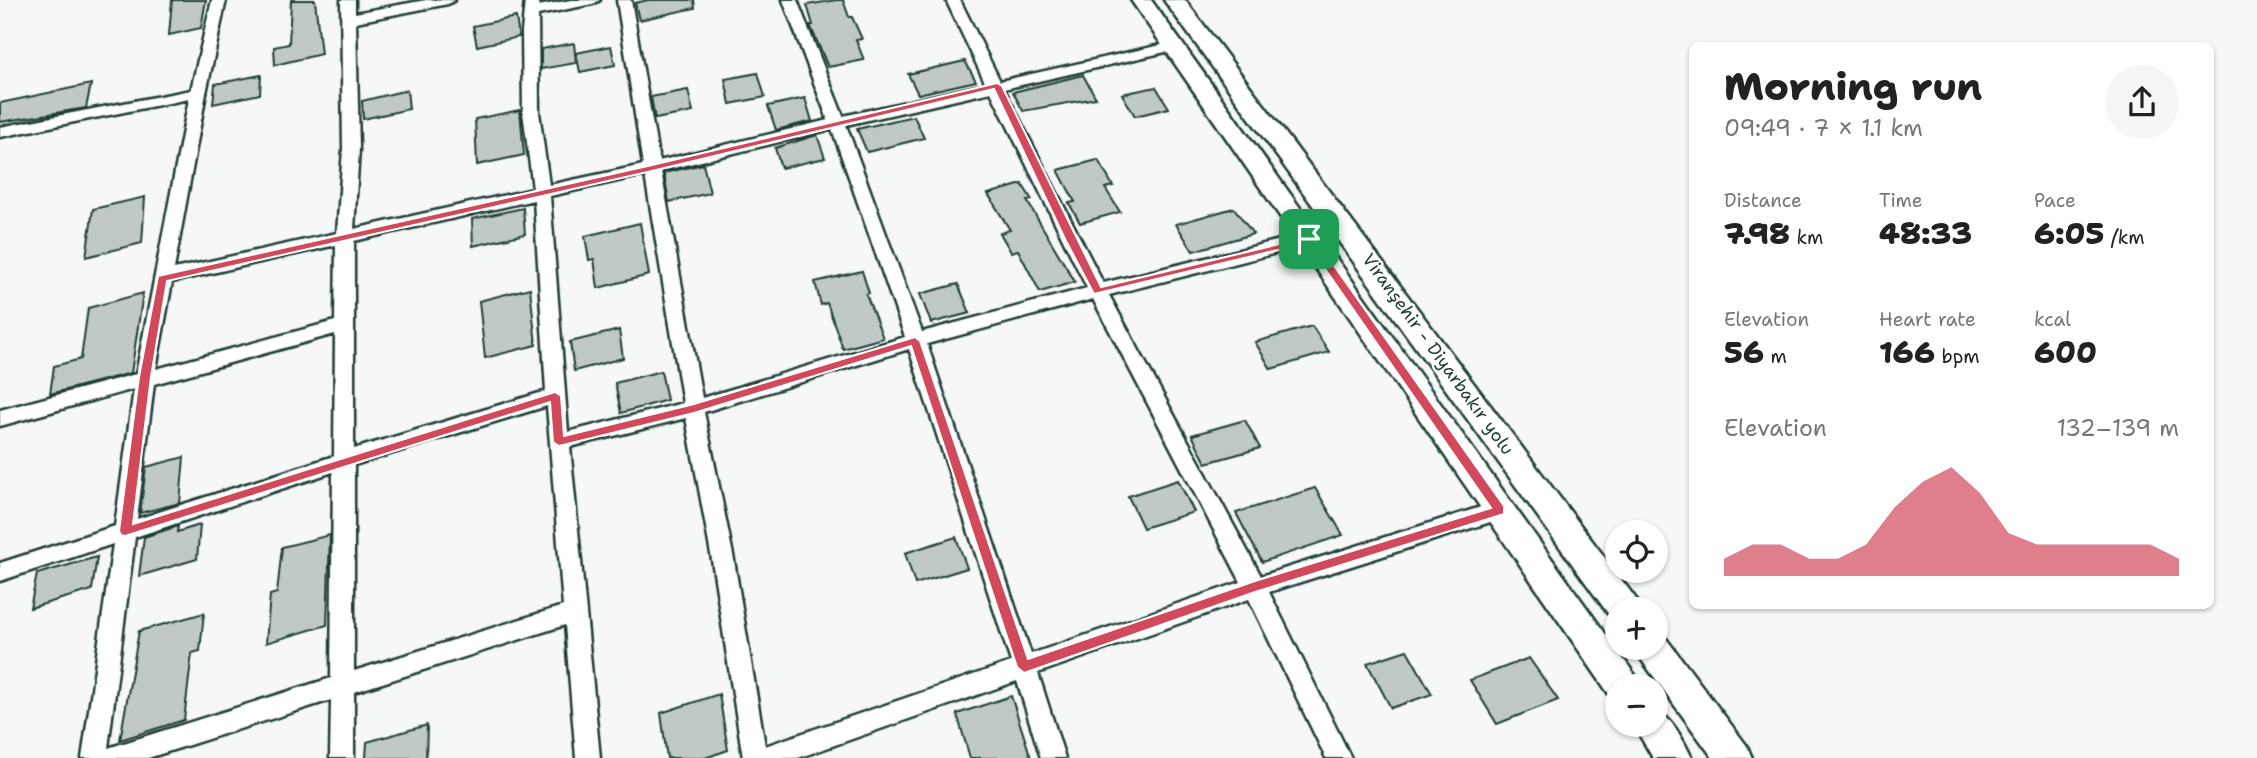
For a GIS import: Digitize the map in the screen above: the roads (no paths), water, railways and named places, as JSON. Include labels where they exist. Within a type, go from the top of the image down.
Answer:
[{"type":"main road","points":[[1141,0],[1615,674]]},
{"type":"main road","name":"Viranşehir - Diyarbakır yolu","points":[[1174,0],[1615,597]]},
{"type":"main road","points":[[1662,660],[1734,758]]},
{"type":"main road","points":[[1659,737],[1674,758]]},
{"type":"street","points":[[93,758],[145,377],[198,93],[219,0]]},
{"type":"street","points":[[342,758],[345,237],[351,149],[348,10],[448,0]]},
{"type":"street","points":[[588,758],[555,396],[541,193],[531,111],[529,32],[532,6],[593,0]]},
{"type":"street","points":[[624,0],[723,560],[755,758]]},
{"type":"street","points":[[790,0],[839,122],[1054,758]]},
{"type":"street","points":[[953,0],[1070,239],[1226,528],[1339,758]]},
{"type":"street","points":[[162,278],[652,168],[839,122],[1174,46]]},
{"type":"street","points":[[0,132],[198,93]]},
{"type":"street","points":[[559,442],[694,408],[915,341],[1098,291],[1309,239]]},
{"type":"street","points":[[0,418],[345,325]]},
{"type":"street","points":[[0,572],[345,460],[555,396]]},
{"type":"street","points":[[765,758],[1255,587],[1500,510]]},
{"type":"street","points":[[111,758],[575,612]]}]
